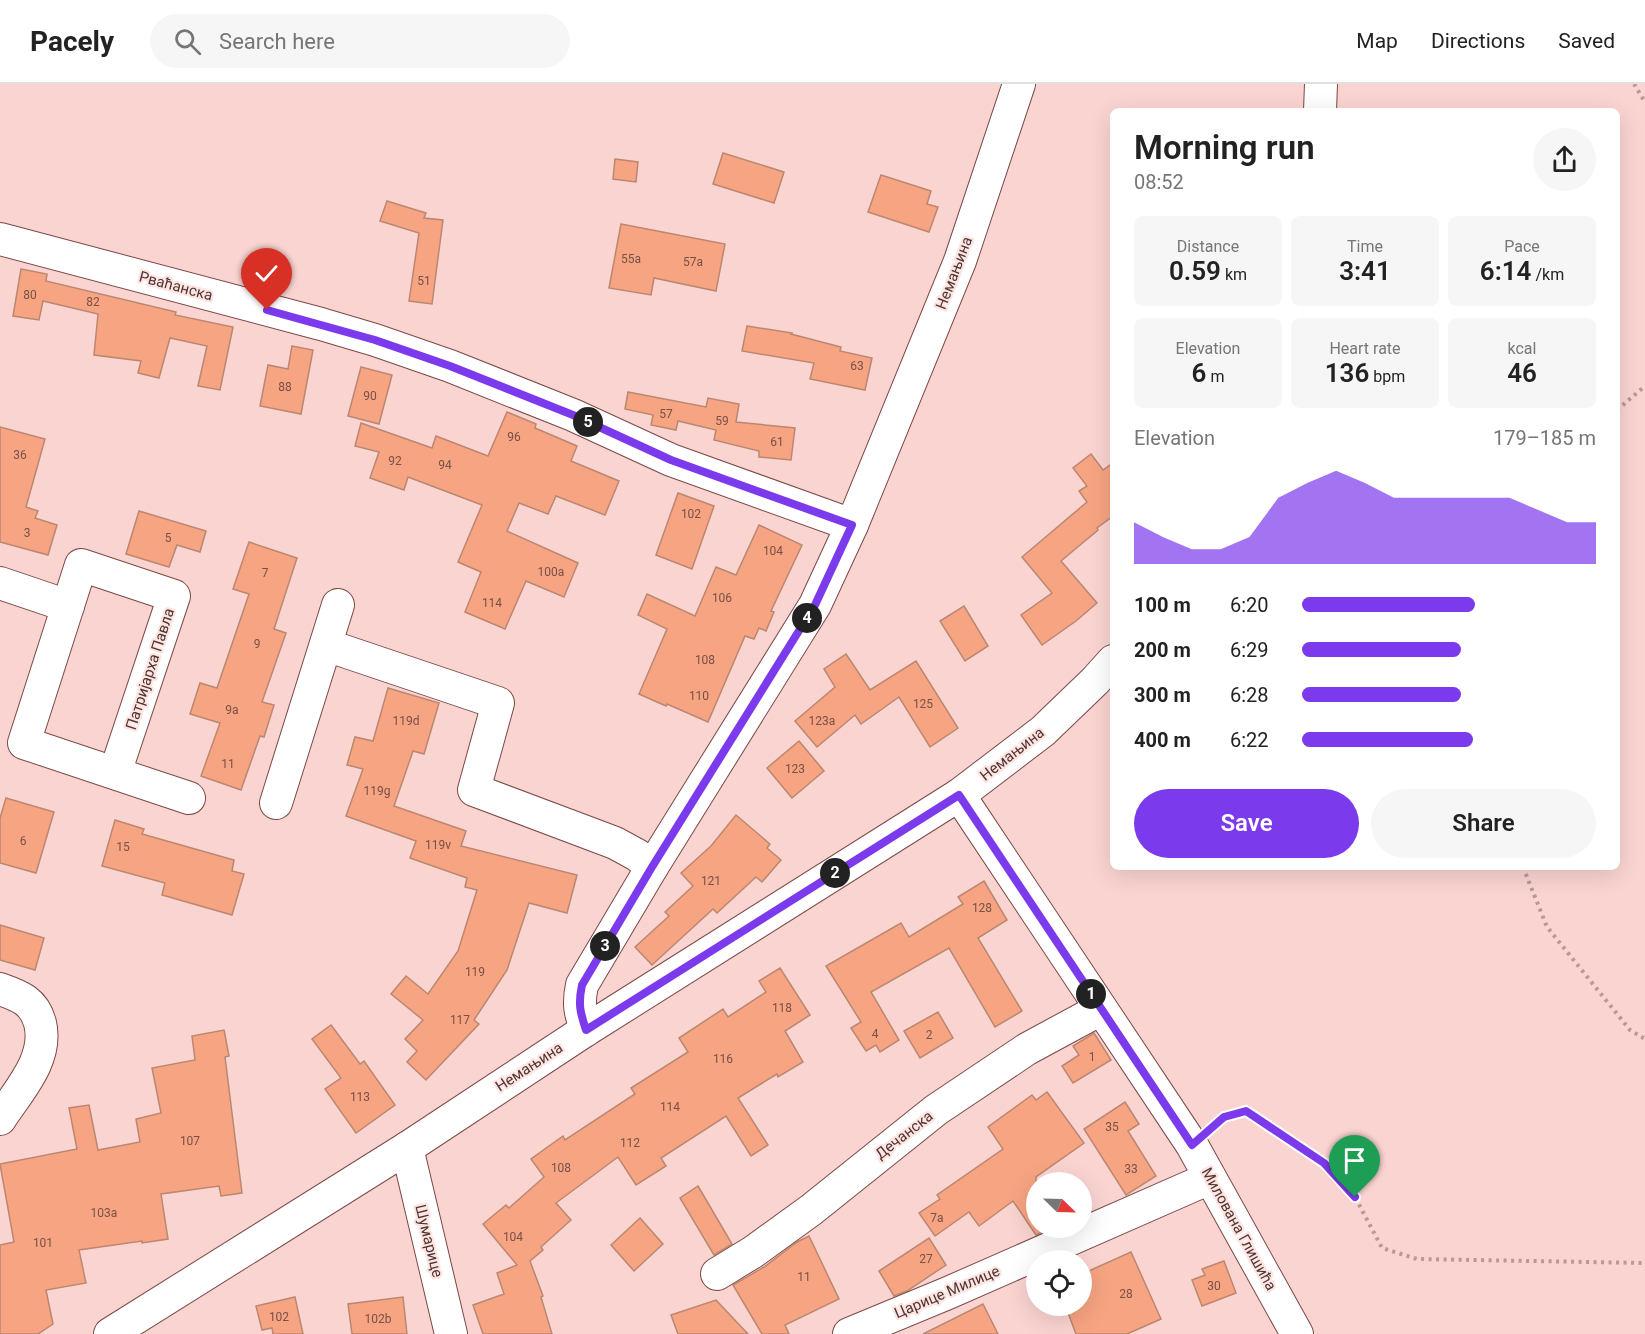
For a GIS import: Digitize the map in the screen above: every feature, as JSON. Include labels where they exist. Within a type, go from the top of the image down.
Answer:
[{"type":"street","name":"Немањина","points":[[852,525],[960,261],[1019,84]]},
{"type":"street","points":[[1320,108],[1321,84]]},
{"type":"street","name":"Рваћанска","points":[[0,239],[375,340],[450,366],[573,415],[671,460],[852,525]]},
{"type":"street","points":[[586,1030],[579,1010],[582,985],[652,867],[815,605],[852,525]]},
{"type":"street","name":"Патријарха Павла","points":[[115,773],[174,596],[81,565],[24,743],[189,798]]},
{"type":"street","points":[[0,583],[68,606]]},
{"type":"street","points":[[276,803],[338,605]]},
{"type":"street","points":[[326,645],[498,704],[474,790],[615,843],[637,855],[652,867]]},
{"type":"street","name":"Немањина","points":[[110,1334],[407,1148],[586,1030],[959,795],[1043,731],[1110,664]]},
{"type":"street","name":"Милована Глишића","points":[[959,795],[1192,1145],[1297,1334]]},
{"type":"street","points":[[0,989],[13,993],[32,1005],[37,1013],[42,1033],[38,1059],[27,1080],[1,1116]]},
{"type":"street","name":"Дечанска","points":[[717,1275],[811,1210],[936,1110],[1027,1049],[1101,1009]]},
{"type":"street","name":"Шумарице","points":[[407,1148],[451,1334]]},
{"type":"street","name":"Царице Милице","points":[[849,1334],[1210,1178]]},
{"type":"path","points":[[1634,84],[1645,102]]},
{"type":"path","points":[[1620,407],[1645,386]]},
{"type":"path","points":[[1524,870],[1547,927],[1630,1030],[1645,1039]]},
{"type":"path","points":[[1192,1145],[1224,1117],[1246,1111],[1324,1163],[1355,1197],[1382,1248],[1417,1259],[1645,1263]]},
{"type":"building","points":[[723,153],[784,172],[774,203],[713,184]]},
{"type":"building","points":[[615,159],[638,162],[636,182],[613,179]]},
{"type":"building","points":[[881,175],[931,191],[927,204],[938,207],[929,232],[868,212]]},
{"type":"building","points":[[387,201],[426,213],[424,218],[443,220],[432,304],[409,301],[419,233],[380,221]]},
{"type":"building","points":[[621,224],[725,244],[716,291],[654,278],[651,295],[609,288]]},
{"type":"building","points":[[21,269],[47,274],[46,281],[176,312],[175,315],[233,327],[220,390],[198,386],[207,346],[170,338],[159,378],[138,373],[141,361],[94,355],[98,314],[43,301],[39,320],[13,316]]},
{"type":"building","points":[[747,326],[792,333],[841,347],[840,351],[872,358],[865,390],[810,379],[814,363],[742,351]]},
{"type":"building","points":[[292,346],[313,350],[301,414],[260,406],[268,365],[288,369]]},
{"type":"building","points":[[361,367],[392,375],[379,424],[348,416]]},
{"type":"building","points":[[628,392],[706,407],[708,398],[739,404],[736,422],[795,428],[791,460],[759,457],[759,451],[714,440],[716,430],[678,421],[676,430],[651,425],[653,415],[625,409]]},
{"type":"building","points":[[507,412],[536,424],[535,428],[577,446],[571,461],[619,481],[605,515],[556,496],[548,514],[519,503],[507,531],[578,563],[564,597],[526,581],[505,629],[465,612],[481,572],[458,562],[482,505],[408,477],[404,490],[370,478],[379,452],[355,446],[361,423],[432,448],[436,436],[488,456]]},
{"type":"building","points":[[0,427],[45,439],[26,507],[38,511],[35,518],[57,525],[48,555],[0,542]]},
{"type":"building","points":[[1091,454],[1103,470],[1110,465],[1110,518],[1061,561],[1097,603],[1042,645],[1021,615],[1052,593],[1022,557],[1087,502],[1079,491],[1087,486],[1073,468]]},
{"type":"building","points":[[678,493],[714,506],[692,569],[656,555]]},
{"type":"building","points":[[139,511],[206,531],[200,552],[177,545],[169,567],[126,554]]},
{"type":"building","points":[[759,525],[802,545],[771,611],[774,612],[766,631],[759,628],[754,639],[745,636],[708,722],[639,694],[667,629],[638,615],[647,594],[695,616],[716,567],[736,575]]},
{"type":"building","points":[[249,542],[297,558],[274,629],[286,633],[262,702],[274,705],[264,737],[260,736],[241,790],[201,776],[220,723],[190,714],[200,683],[217,688],[249,594],[233,589]]},
{"type":"building","points":[[964,606],[988,646],[965,661],[940,621]]},
{"type":"building","points":[[846,654],[870,690],[916,661],[958,728],[930,747],[899,697],[861,724],[855,715],[817,747],[795,721],[835,687],[824,669]]},
{"type":"building","points":[[388,688],[439,703],[424,754],[413,751],[394,806],[466,831],[461,846],[577,875],[567,913],[529,903],[507,970],[474,1020],[479,1024],[426,1080],[407,1062],[417,1051],[405,1039],[423,1020],[391,994],[406,976],[428,994],[458,951],[477,890],[465,887],[467,878],[410,858],[416,841],[346,816],[363,769],[347,765],[355,737],[373,741]]},
{"type":"building","points":[[799,741],[824,771],[792,798],[767,768]]},
{"type":"building","points":[[6,798],[54,812],[36,873],[0,863],[0,818]]},
{"type":"building","points":[[736,815],[770,844],[767,848],[781,860],[762,882],[756,877],[717,913],[713,909],[652,965],[635,947],[669,916],[665,912],[693,886],[681,873],[711,846]]},
{"type":"building","points":[[115,820],[144,829],[142,834],[234,860],[232,871],[244,874],[232,915],[162,895],[165,883],[102,866]]},
{"type":"building","points":[[984,881],[1007,920],[978,938],[1022,1011],[995,1027],[949,948],[871,992],[899,1040],[880,1052],[876,1045],[866,1051],[851,1028],[861,1022],[826,966],[901,923],[909,937],[963,904],[958,897]]},
{"type":"building","points":[[0,925],[44,938],[35,970],[0,960]]},
{"type":"building","points":[[780,968],[810,1015],[785,1031],[803,1062],[778,1077],[777,1074],[738,1098],[768,1145],[751,1156],[726,1116],[661,1158],[666,1166],[636,1185],[618,1157],[556,1203],[571,1220],[541,1247],[543,1250],[530,1261],[543,1296],[541,1297],[552,1334],[483,1334],[473,1305],[504,1294],[497,1273],[517,1265],[483,1224],[506,1205],[509,1208],[544,1177],[531,1159],[563,1136],[565,1140],[635,1094],[631,1088],[688,1052],[679,1038],[723,1009],[728,1017],[766,992],[759,981]]},
{"type":"building","points":[[938,1012],[953,1038],[920,1058],[904,1031]]},
{"type":"building","points":[[331,1025],[360,1064],[364,1061],[395,1105],[356,1133],[325,1089],[341,1078],[312,1039]]},
{"type":"building","points":[[224,1030],[229,1056],[225,1057],[242,1193],[221,1196],[219,1186],[161,1194],[168,1239],[79,1250],[86,1283],[46,1290],[53,1324],[38,1334],[0,1334],[0,1245],[14,1242],[0,1164],[77,1149],[69,1108],[89,1105],[98,1150],[140,1142],[136,1119],[161,1113],[152,1068],[195,1060],[192,1036]]},
{"type":"building","points":[[1094,1033],[1111,1060],[1073,1083],[1062,1066],[1079,1055],[1073,1046]]},
{"type":"building","points":[[1047,1092],[1084,1143],[1043,1172],[1026,1172],[1026,1220],[1013,1201],[979,1226],[969,1212],[935,1236],[919,1213],[940,1199],[937,1195],[1003,1149],[988,1127],[1032,1095],[1036,1100]]},
{"type":"building","points":[[1125,1102],[1139,1124],[1128,1131],[1156,1176],[1126,1195],[1084,1129]]},
{"type":"building","points":[[698,1186],[732,1244],[714,1255],[680,1198]]},
{"type":"building","points":[[640,1218],[663,1244],[634,1271],[611,1245]]},
{"type":"building","points":[[809,1236],[839,1299],[785,1325],[789,1334],[762,1334],[733,1285]]},
{"type":"building","points":[[929,1238],[946,1265],[907,1291],[894,1296],[879,1271]]},
{"type":"building","points":[[1131,1252],[1161,1319],[1127,1334],[1076,1334],[1069,1316],[1092,1316],[1092,1270]]},
{"type":"building","points":[[1224,1261],[1236,1293],[1202,1306],[1192,1280],[1205,1275],[1202,1269]]},
{"type":"building","points":[[295,1297],[303,1334],[273,1334],[272,1328],[262,1330],[256,1306]]},
{"type":"building","points":[[403,1297],[407,1334],[352,1334],[348,1304]]},
{"type":"building","points":[[716,1300],[748,1334],[678,1334],[671,1315]]},
{"type":"building","points":[[983,1304],[998,1334],[923,1334]]},
{"type":"route","points":[[267,310],[375,340],[450,366],[573,415],[671,460],[852,525],[815,605],[652,867],[582,985],[579,1010],[586,1030],[959,795],[1192,1145],[1224,1117],[1246,1111],[1324,1163],[1355,1197]]}]
